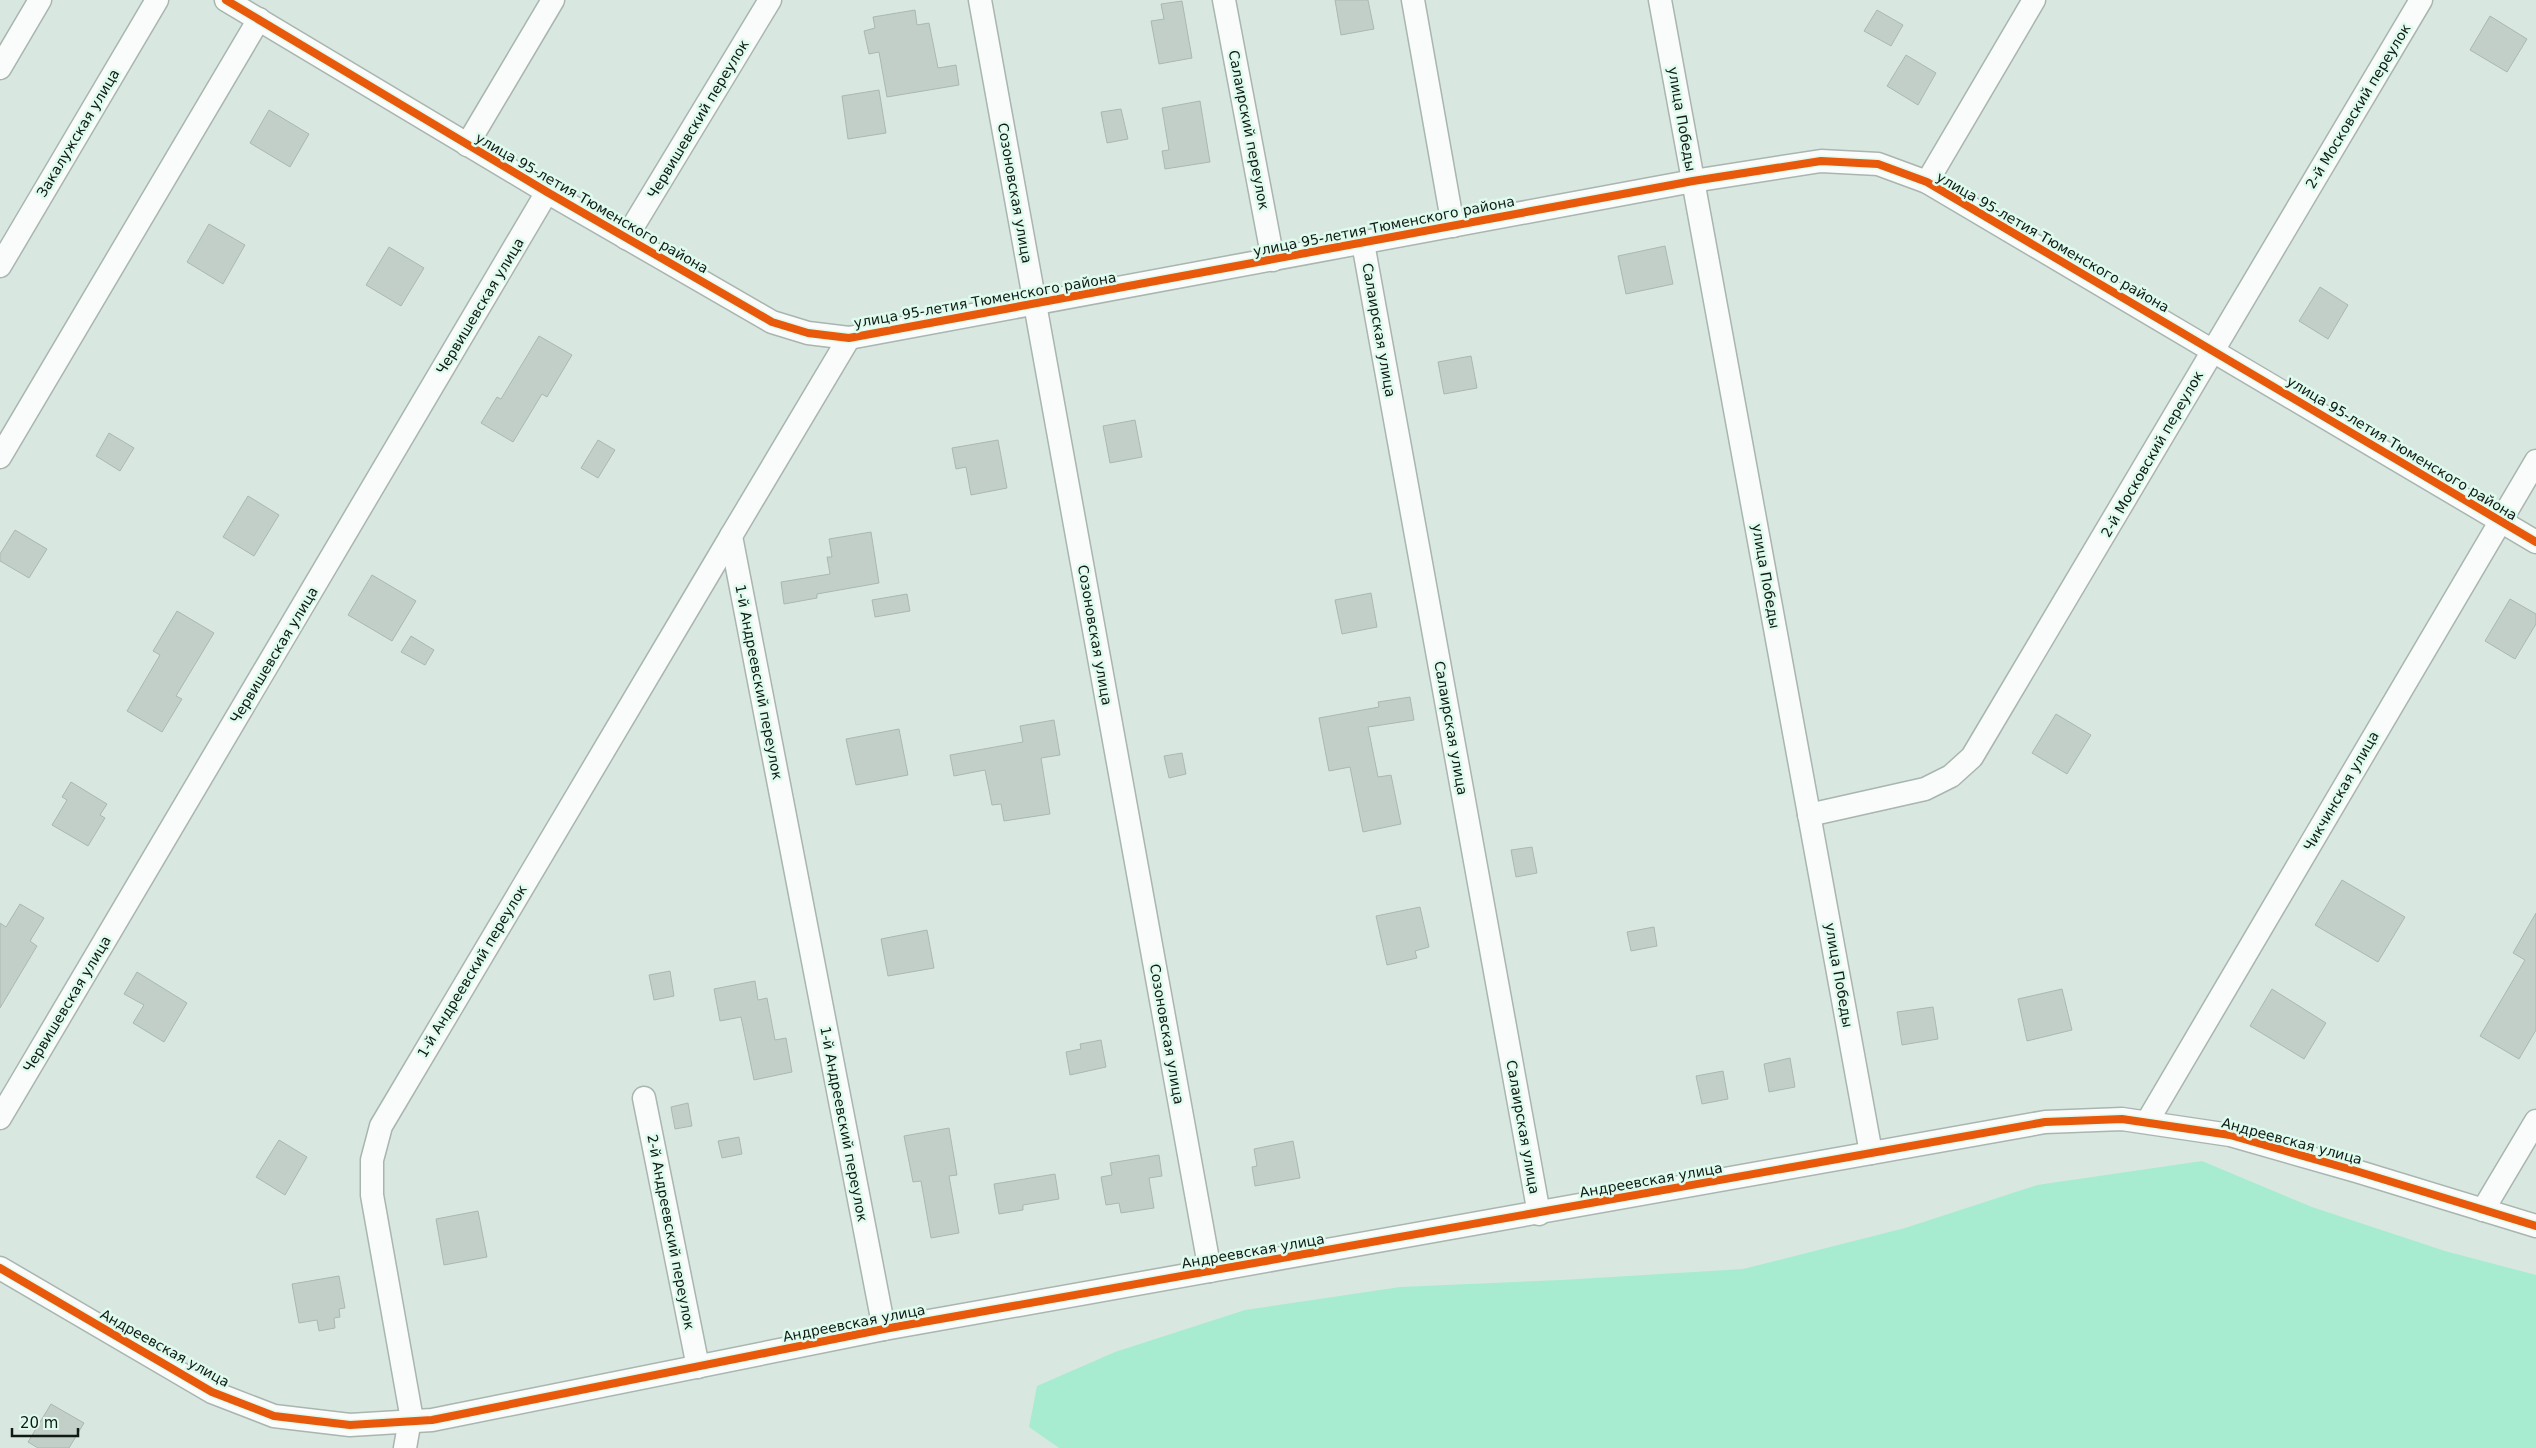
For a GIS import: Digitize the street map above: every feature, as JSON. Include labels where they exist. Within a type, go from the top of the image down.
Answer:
[{"type":"street","points":[[0,68],[40,0]]},
{"type":"street","name":"Закалужская улица","points":[[0,266],[157,0]]},
{"type":"street","name":"улица 95-летия Тюменского района","points":[[226,0],[467,145],[772,322],[808,333],[849,338],[1694,181],[1821,161],[1878,164],[1927,182],[2536,542]]},
{"type":"street","points":[[467,145],[553,0]]},
{"type":"street","name":"Червишевский переулок","points":[[626,238],[770,0]]},
{"type":"street","name":"Созоновская улица","points":[[980,0],[1210,1271]]},
{"type":"street","name":"Салаирский переулок","points":[[1224,0],[1273,260]]},
{"type":"street","points":[[1412,0],[1453,226]]},
{"type":"street","name":"улица Победы","points":[[1660,0],[1871,1153]]},
{"type":"street","points":[[1927,182],[2034,0]]},
{"type":"street","name":"2-й Московский переулок","points":[[1809,815],[1925,790],[1951,776],[1972,757],[2421,0]]},
{"type":"street","points":[[0,457],[259,19]]},
{"type":"street","name":"Червишевская улица","points":[[0,1118],[547,192]]},
{"type":"street","name":"Салаирская улица","points":[[1363,243],[1539,1214]]},
{"type":"street","name":"1-й Андреевский переулок","points":[[405,1448],[411,1414],[374,1211],[372,1160],[380,1126],[849,338]]},
{"type":"street","name":"Чикчинская улица","points":[[2147,1122],[2536,461]]},
{"type":"street","name":"1-й Андреевский переулок","points":[[731,536],[884,1330]]},
{"type":"street","name":"2-й Андреевский переулок","points":[[644,1098],[698,1367]]},
{"type":"street","name":"Андреевская улица","points":[[0,1268],[212,1392],[274,1416],[350,1425],[432,1420],[884,1330],[2045,1122],[2106,1118],[2147,1122],[2230,1135],[2536,1226]]},
{"type":"street","points":[[2483,1210],[2536,1121]]},
{"type":"green space","points":[[2202,1161],[2312,1207],[2445,1251],[2536,1275],[2536,1448],[1059,1448],[1029,1427],[1037,1386],[1115,1352],[1245,1310],[1400,1287],[1743,1269],[1905,1228],[2037,1185]]},
{"type":"building","points":[[1335,0],[1368,0],[1374,29],[1341,35]]},
{"type":"building","points":[[1182,1],[1192,58],[1159,64],[1151,21],[1164,19],[1161,4]]},
{"type":"building","points":[[915,10],[917,25],[929,23],[938,68],[956,65],[959,85],[887,97],[879,52],[869,54],[864,31],[875,28],[873,17]]},
{"type":"building","points":[[1877,10],[1903,25],[1891,46],[1864,31]]},
{"type":"building","points":[[2490,16],[2527,39],[2507,72],[2470,50]]},
{"type":"building","points":[[1906,55],[1936,73],[1918,105],[1887,86]]},
{"type":"building","points":[[879,90],[886,133],[848,139],[842,96]]},
{"type":"building","points":[[1200,101],[1210,162],[1165,169],[1162,151],[1169,150],[1162,108]]},
{"type":"building","points":[[1121,109],[1128,139],[1107,143],[1101,112]]},
{"type":"building","points":[[269,110],[309,134],[290,167],[250,143]]},
{"type":"building","points":[[209,224],[245,245],[223,284],[187,262]]},
{"type":"building","points":[[1665,246],[1673,284],[1626,294],[1618,256]]},
{"type":"building","points":[[389,247],[424,268],[401,306],[366,285]]},
{"type":"building","points":[[2320,287],[2348,305],[2328,339],[2299,321]]},
{"type":"building","points":[[539,336],[572,355],[547,397],[542,394],[513,442],[481,423],[497,397],[501,399]]},
{"type":"building","points":[[1471,356],[1477,388],[1444,394],[1438,362]]},
{"type":"building","points":[[1135,420],[1142,457],[1110,463],[1103,426]]},
{"type":"building","points":[[109,433],[134,448],[120,471],[96,456]]},
{"type":"building","points":[[598,440],[615,450],[598,478],[581,468]]},
{"type":"building","points":[[998,440],[1007,488],[971,495],[966,467],[956,469],[952,448]]},
{"type":"building","points":[[248,496],[279,515],[254,556],[223,537]]},
{"type":"building","points":[[15,530],[47,549],[29,578],[0,561],[0,554]]},
{"type":"building","points":[[871,532],[879,583],[817,594],[817,598],[784,604],[781,582],[830,574],[827,557],[832,557],[829,539]]},
{"type":"building","points":[[372,575],[416,601],[392,641],[348,615]]},
{"type":"building","points":[[1371,593],[1377,627],[1342,634],[1335,600]]},
{"type":"building","points":[[907,594],[910,611],[875,617],[872,600]]},
{"type":"building","points":[[2510,599],[2536,614],[2536,624],[2515,659],[2485,641]]},
{"type":"building","points":[[177,611],[214,633],[176,696],[182,699],[162,732],[127,711],[160,655],[153,651]]},
{"type":"building","points":[[411,636],[434,650],[425,665],[401,652]]},
{"type":"building","points":[[1410,697],[1414,720],[1368,727],[1378,777],[1391,775],[1401,824],[1363,832],[1350,767],[1329,771],[1319,718],[1379,707],[1378,702]]},
{"type":"building","points":[[2056,714],[2091,735],[2067,774],[2032,753]]},
{"type":"building","points":[[1054,720],[1060,755],[1041,758],[1050,814],[1004,821],[1001,804],[992,805],[985,770],[954,776],[950,755],[1023,742],[1020,726]]},
{"type":"building","points":[[899,729],[908,775],[856,785],[846,739]]},
{"type":"building","points":[[1182,753],[1186,774],[1169,778],[1164,756]]},
{"type":"building","points":[[71,782],[107,804],[100,815],[105,818],[88,846],[52,825],[67,800],[62,797]]},
{"type":"building","points":[[1532,847],[1537,873],[1516,877],[1511,850]]},
{"type":"building","points":[[2342,880],[2405,917],[2378,962],[2315,925]]},
{"type":"building","points":[[20,904],[44,918],[30,941],[37,946],[0,1008],[0,923],[6,927]]},
{"type":"building","points":[[1420,907],[1429,947],[1415,951],[1417,958],[1387,965],[1376,916]]},
{"type":"building","points":[[2536,913],[2536,1030],[2519,1059],[2480,1036],[2525,960],[2513,953]]},
{"type":"building","points":[[1654,927],[1657,946],[1631,951],[1627,932]]},
{"type":"building","points":[[927,930],[934,968],[888,976],[881,939]]},
{"type":"building","points":[[670,971],[674,996],[654,1000],[649,975]]},
{"type":"building","points":[[137,972],[187,1003],[164,1042],[133,1023],[144,1005],[124,994]]},
{"type":"building","points":[[755,981],[758,1000],[767,998],[775,1040],[786,1038],[792,1072],[754,1080],[741,1017],[720,1021],[714,989]]},
{"type":"building","points":[[2062,989],[2072,1030],[2027,1041],[2018,999]]},
{"type":"building","points":[[2272,989],[2326,1023],[2304,1059],[2250,1026]]},
{"type":"building","points":[[1933,1007],[1938,1039],[1902,1045],[1897,1012]]},
{"type":"building","points":[[1101,1040],[1106,1067],[1070,1075],[1066,1052],[1081,1049],[1080,1044]]},
{"type":"building","points":[[1790,1058],[1795,1087],[1769,1092],[1764,1064]]},
{"type":"building","points":[[1723,1071],[1728,1099],[1702,1104],[1696,1076]]},
{"type":"building","points":[[688,1103],[692,1126],[675,1129],[671,1107]]},
{"type":"building","points":[[949,1128],[957,1175],[949,1176],[959,1233],[931,1238],[921,1181],[913,1182],[904,1136]]},
{"type":"building","points":[[739,1137],[742,1154],[722,1158],[718,1141]]},
{"type":"building","points":[[279,1140],[307,1157],[285,1195],[256,1177]]},
{"type":"building","points":[[1293,1141],[1300,1178],[1255,1186],[1252,1167],[1257,1166],[1254,1149]]},
{"type":"building","points":[[1159,1155],[1162,1176],[1149,1178],[1154,1208],[1121,1213],[1119,1203],[1106,1205],[1101,1177],[1112,1175],[1110,1163]]},
{"type":"building","points":[[1055,1174],[1059,1199],[1023,1205],[1023,1210],[999,1214],[994,1184]]},
{"type":"building","points":[[478,1211],[487,1257],[444,1265],[436,1219]]},
{"type":"building","points":[[339,1276],[345,1308],[339,1309],[340,1317],[334,1318],[335,1328],[319,1331],[317,1320],[299,1323],[292,1284]]},
{"type":"building","points":[[51,1404],[84,1423],[69,1448],[38,1448],[28,1442]]},
{"type":"cycle path","points":[[226,0],[547,192],[772,322],[808,333],[849,338],[1693,181],[1821,161],[1878,164],[1927,182],[2536,542]]},
{"type":"cycle path","points":[[0,1268],[212,1392],[274,1416],[350,1425],[432,1420],[884,1329],[2045,1122],[2122,1119],[2230,1135],[2536,1226]]}]
